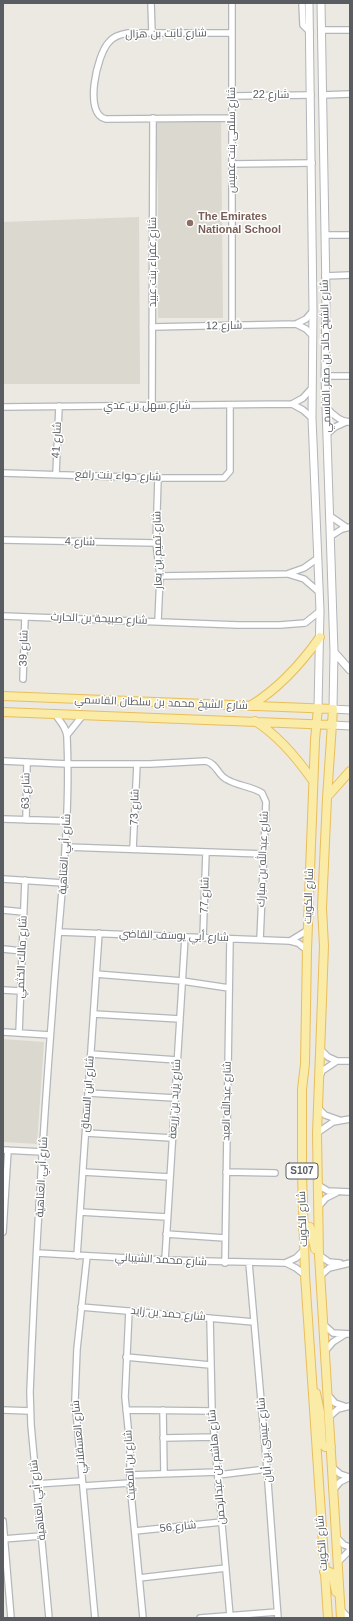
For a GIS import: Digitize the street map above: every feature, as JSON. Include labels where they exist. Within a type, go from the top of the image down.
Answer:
[{"type":"main road","name":"شارع الشيخ خالد بن صقر القاسمي","points":[[309,3],[313,273],[312,418],[320,610],[318,708]]},
{"type":"main road","name":"شارع الشيخ خالد بن صقر القاسمي","points":[[321,3],[326,293],[325,376],[334,652],[333,709]]},
{"type":"main road","points":[[313,273],[317,294],[322,297],[326,293]]},
{"type":"main road","points":[[250,706],[276,687],[303,659],[320,637]]},
{"type":"main road","points":[[334,652],[350,670]]},
{"type":"main road","name":"شارع الشيخ محمد بن سلطان القاسمي","points":[[3,696],[333,709]]},
{"type":"main road","name":"شارع الكويت","points":[[318,708],[313,781],[307,950],[305,1064],[301,1117],[305,1275],[328,1618]]},
{"type":"main road","points":[[333,709],[350,710]]},
{"type":"main road","name":"شارع الكويت","points":[[333,709],[322,908],[323,955],[317,1133],[320,1276],[341,1614]]},
{"type":"main road","name":"شارع الشيخ محمد بن سلطان القاسمي","points":[[3,712],[255,721],[333,726]]},
{"type":"main road","points":[[255,721],[270,732],[293,754],[313,781]]},
{"type":"main road","points":[[333,726],[350,726]]},
{"type":"main road","points":[[327,798],[350,771]]},
{"type":"main road","points":[[303,1229],[306,1226],[310,1227],[314,1244],[319,1255]]},
{"type":"main road","points":[[312,1383],[319,1405],[322,1444],[326,1447],[331,1447]]},
{"type":"main road","points":[[324,1572],[327,1571],[332,1573],[341,1614]]},
{"type":"street","points":[[151,3],[152,33]]},
{"type":"street","name":"شارع سلمى بنت عميس","points":[[232,3],[232,326]]},
{"type":"street","points":[[302,3],[303,25],[310,32]]},
{"type":"street","points":[[321,30],[350,30]]},
{"type":"street","name":"شارع ثابت بن هزال","points":[[153,118],[106,119],[98,116],[95,108],[94,87],[97,67],[104,47],[121,34],[232,33]]},
{"type":"street","points":[[322,95],[350,94]]},
{"type":"street","name":"شارع 22","points":[[232,96],[311,95]]},
{"type":"street","points":[[153,118],[232,118]]},
{"type":"street","name":"شارع عفراء بنت عبيد","points":[[152,406],[153,118]]},
{"type":"street","points":[[232,164],[312,163]]},
{"type":"street","points":[[325,235],[350,235]]},
{"type":"street","points":[[325,276],[350,275]]},
{"type":"street","points":[[296,324],[306,319],[313,311]]},
{"type":"street","points":[[296,324],[306,329],[313,336]]},
{"type":"street","name":"شارع 12","points":[[152,327],[296,324]]},
{"type":"street","points":[[325,376],[350,376]]},
{"type":"street","points":[[292,404],[303,398],[312,388]]},
{"type":"street","points":[[292,404],[303,410],[312,418]]},
{"type":"street","name":"شارع سهل بن عدي","points":[[3,407],[292,404]]},
{"type":"street","name":"شارع حواء بنت رافع","points":[[3,473],[218,479],[227,476],[230,471],[230,405]]},
{"type":"street","name":"شارع 41","points":[[56,474],[59,406]]},
{"type":"street","points":[[326,407],[335,416],[348,422]]},
{"type":"street","points":[[327,434],[335,427],[348,422]]},
{"type":"street","name":"شارع تميم بن يعار","points":[[158,478],[156,543],[160,576],[158,621]]},
{"type":"street","points":[[330,516],[348,528]]},
{"type":"street","points":[[331,536],[348,528]]},
{"type":"street","name":"شارع 4","points":[[3,540],[156,543]]},
{"type":"street","points":[[160,576],[287,574],[298,571],[318,558]]},
{"type":"street","points":[[287,574],[304,580],[319,592]]},
{"type":"street","name":"شارع صبيحة بن الحارث","points":[[3,616],[238,625],[298,624],[308,622],[320,610]]},
{"type":"street","name":"شارع 39","points":[[23,679],[26,617]]},
{"type":"street","points":[[54,714],[62,724],[67,735],[83,714]]},
{"type":"street","name":"شارع أبي العتاهية","points":[[50,1618],[30,1411],[37,1254],[50,1035],[66,847],[68,780],[67,735]]},
{"type":"street","name":"شارع عبدالله بن مبارك","points":[[3,761],[67,764],[137,764],[206,760],[214,764],[221,775],[228,780],[262,793],[266,802],[260,940]]},
{"type":"street","name":"شارع 63","points":[[26,820],[27,762]]},
{"type":"street","name":"شارع 73","points":[[133,849],[137,764]]},
{"type":"street","points":[[3,819],[67,821]]},
{"type":"street","points":[[66,847],[264,854]]},
{"type":"street","name":"شارع 77","points":[[203,938],[206,852]]},
{"type":"street","points":[[3,879],[63,883]]},
{"type":"street","name":"شارع مالك الخثمي","points":[[19,1033],[25,880]]},
{"type":"street","points":[[3,910],[24,912]]},
{"type":"street","points":[[290,941],[308,930]]},
{"type":"street","name":"شارع أبي يوسف القاضي","points":[[59,932],[290,941],[298,943],[307,950]]},
{"type":"street","name":"شارع ابن السماق","points":[[77,1256],[99,933]]},
{"type":"street","name":"شارع يزيد بن زريعة","points":[[165,1260],[185,937]]},
{"type":"street","name":"شارع عبدالله العبد","points":[[225,1263],[230,939]]},
{"type":"street","points":[[3,949],[22,951]]},
{"type":"street","points":[[96,974],[182,981],[229,988]]},
{"type":"street","points":[[3,990],[21,991]]},
{"type":"street","points":[[94,1014],[180,1019]]},
{"type":"street","points":[[3,1032],[50,1035]]},
{"type":"street","points":[[319,1046],[324,1054],[337,1061]]},
{"type":"street","points":[[91,1054],[177,1060]]},
{"type":"street","points":[[320,1077],[322,1071],[337,1061],[350,1060]]},
{"type":"street","points":[[88,1093],[175,1098]]},
{"type":"street","points":[[318,1108],[330,1117],[339,1120]]},
{"type":"street","points":[[317,1133],[327,1125],[339,1120],[350,1119]]},
{"type":"street","points":[[86,1133],[172,1138]]},
{"type":"street","points":[[3,1232],[6,1150],[43,1152]]},
{"type":"street","points":[[83,1172],[170,1177]]},
{"type":"street","points":[[226,1172],[275,1174]]},
{"type":"street","points":[[318,1185],[328,1191],[338,1193],[350,1192]]},
{"type":"street","points":[[318,1207],[326,1198],[338,1193]]},
{"type":"street","points":[[80,1212],[167,1217]]},
{"type":"street","points":[[166,1234],[225,1238]]},
{"type":"street","points":[[285,1263],[296,1258],[304,1250]]},
{"type":"street","name":"شارع محمد الشيباني","points":[[37,1254],[225,1263],[285,1263],[296,1268],[305,1275]]},
{"type":"street","points":[[319,1255],[329,1262],[348,1264]]},
{"type":"street","name":"شارع العسقلاني","points":[[87,1256],[81,1307],[75,1389],[82,1484],[95,1618]]},
{"type":"street","name":"شارع عيسى بن أبان","points":[[249,1263],[268,1469],[277,1615]]},
{"type":"street","points":[[320,1276],[329,1268],[348,1264]]},
{"type":"street","name":"شارع حمد بن زايد","points":[[81,1307],[254,1322]]},
{"type":"street","name":"شارع بن المغيث","points":[[129,1311],[126,1357],[126,1410],[130,1447],[130,1483],[143,1618]]},
{"type":"street","name":"شارع هاشم بن عبدالرحمن","points":[[210,1318],[212,1411],[230,1616]]},
{"type":"street","points":[[323,1324],[333,1333],[347,1335]]},
{"type":"street","points":[[324,1352],[332,1342],[347,1335]]},
{"type":"street","points":[[126,1357],[210,1365]]},
{"type":"street","points":[[328,1395],[335,1403],[347,1406]]},
{"type":"street","points":[[329,1417],[334,1411],[347,1406]]},
{"type":"street","points":[[3,1410],[30,1411]]},
{"type":"street","points":[[126,1410],[212,1411]]},
{"type":"street","points":[[163,1410],[164,1474]]},
{"type":"street","points":[[163,1438],[215,1436]]},
{"type":"street","points":[[332,1467],[340,1474],[350,1477]]},
{"type":"street","points":[[130,1475],[218,1474],[268,1469]]},
{"type":"street","points":[[334,1490],[340,1482],[350,1477]]},
{"type":"street","points":[[36,1484],[130,1483]]},
{"type":"street","points":[[3,1521],[5,1578],[11,1618],[8,1618]]},
{"type":"street","name":"شارع 56","points":[[135,1531],[222,1522]]},
{"type":"street","points":[[4,1539],[41,1536]]},
{"type":"street","points":[[336,1537],[350,1549],[338,1562]]},
{"type":"street","points":[[139,1578],[226,1568]]},
{"type":"street","points":[[341,1614],[348,1618]]},
{"type":"street","points":[[200,1618],[277,1615]]},
{"type":"shaded area","name":"The Emirates National School","points":[[221,119],[223,318],[158,318],[158,190],[155,121]]},
{"type":"shaded area","points":[[139,217],[140,384],[3,384],[3,222]]},
{"type":"shaded area","points":[[3,1039],[44,1042],[37,1144],[3,1142]]},
{"type":"place","name":"The Emirates National School","points":[[190,223]]}]
